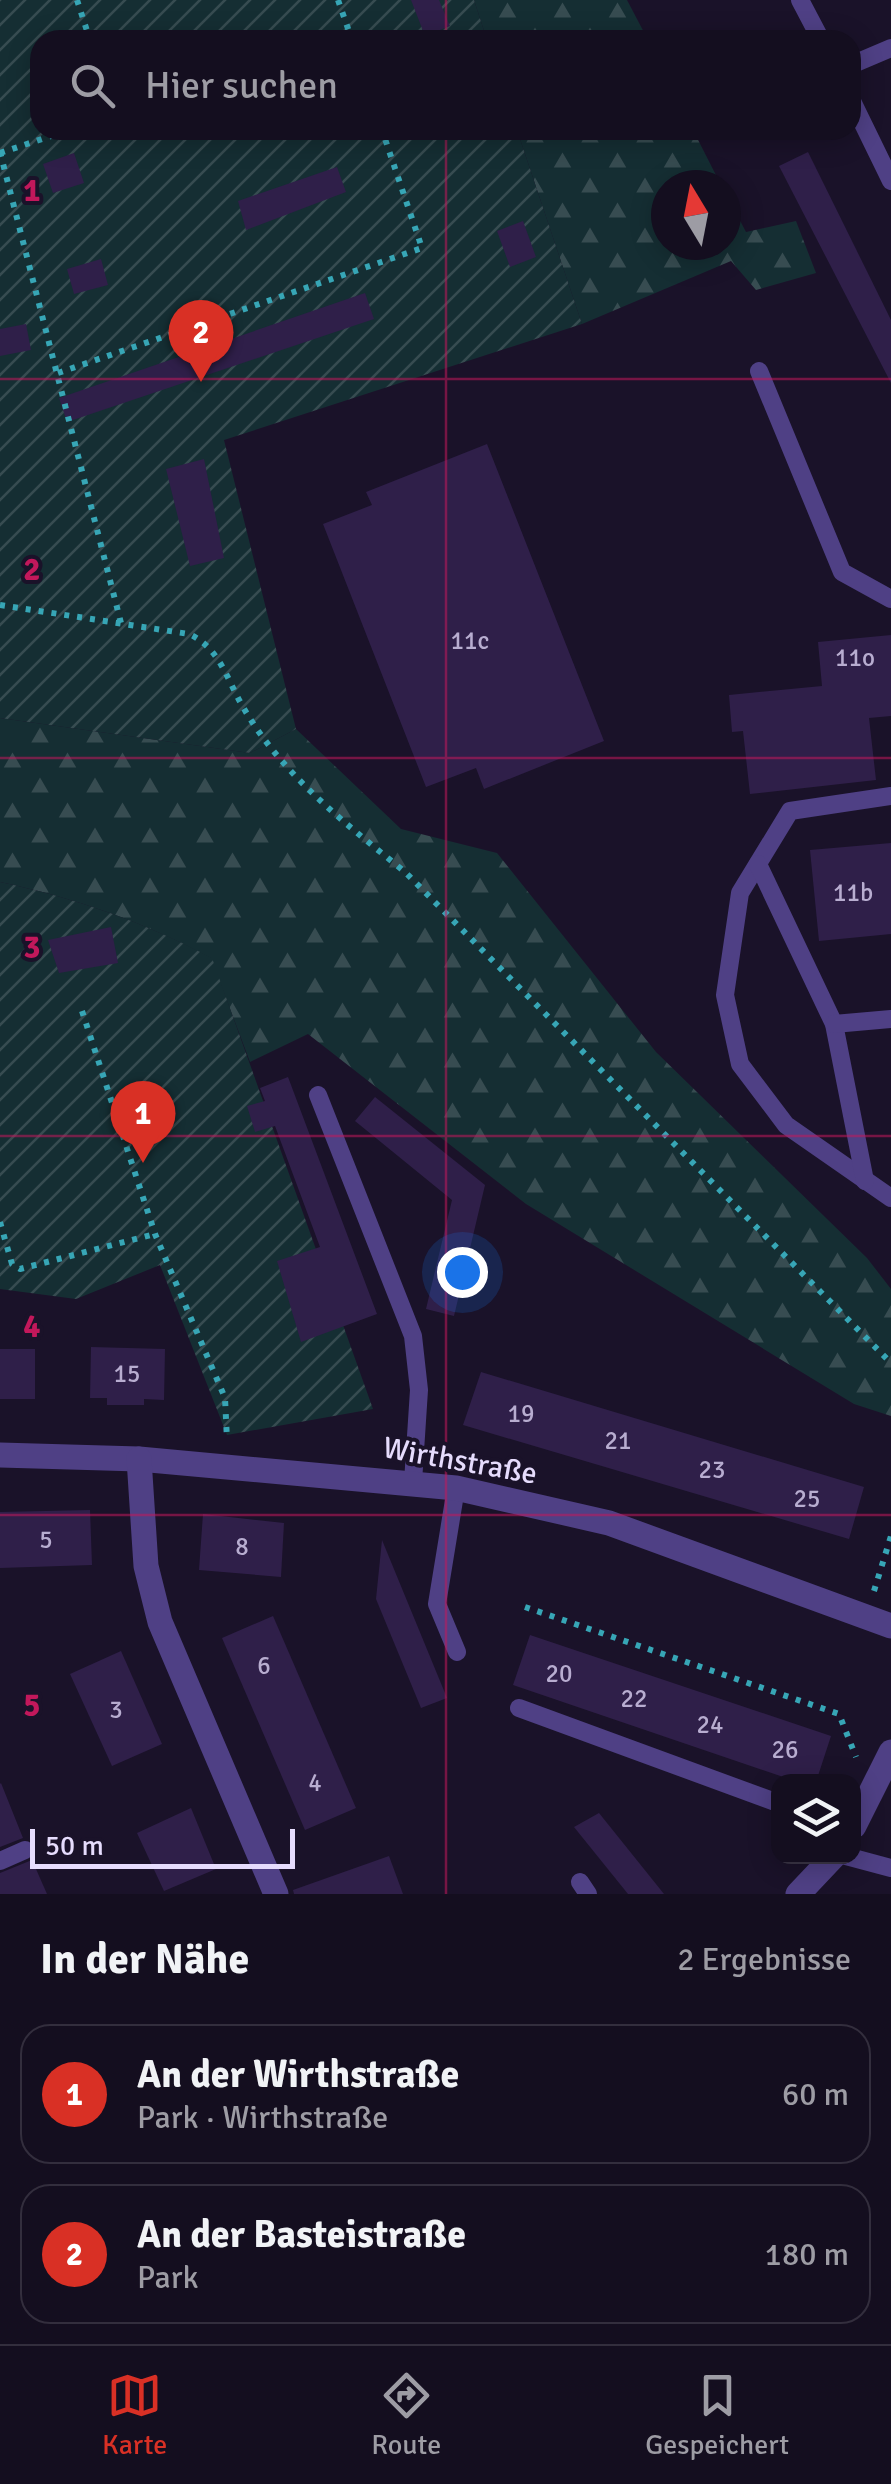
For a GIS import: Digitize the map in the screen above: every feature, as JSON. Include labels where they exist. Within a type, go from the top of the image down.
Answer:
[{"type":"street","name":"Wirthstraße","points":[[0,1456],[140,1459],[456,1488],[609,1523],[891,1626]]},
{"type":"street","points":[[140,1459],[146,1566],[160,1622],[276,1894]]},
{"type":"street","points":[[861,1813],[891,1752]]},
{"type":"street","points":[[798,1894],[826,1864]]},
{"type":"lane","points":[[800,0],[816,30]]},
{"type":"lane","points":[[861,61],[891,48]]},
{"type":"lane","points":[[861,119],[891,180]]},
{"type":"lane","points":[[759,371],[842,572],[891,599]]},
{"type":"lane","points":[[891,796],[790,811],[740,892],[726,995],[740,1064],[786,1125],[891,1198]]},
{"type":"lane","points":[[758,864],[834,1024],[864,1180]]},
{"type":"lane","points":[[834,1024],[891,1019]]},
{"type":"lane","points":[[318,1094],[413,1336],[419,1390],[413,1482]]},
{"type":"lane","points":[[456,1488],[437,1604],[456,1652]]},
{"type":"lane","points":[[519,1708],[771,1800]]},
{"type":"lane","points":[[0,1861],[25,1850]]},
{"type":"lane","points":[[861,1860],[891,1868]]},
{"type":"path","points":[[77,0],[87,30]]},
{"type":"path","points":[[338,0],[348,30]]},
{"type":"path","points":[[40,140],[0,153],[121,622]]},
{"type":"path","points":[[58,373],[422,248],[385,140]]},
{"type":"path","points":[[0,605],[190,634],[210,647],[267,743],[320,803],[405,872],[891,1363]]},
{"type":"path","points":[[82,1011],[155,1234],[226,1398],[226,1466]]},
{"type":"path","points":[[0,1222],[12,1264],[20,1269],[155,1234]]},
{"type":"path","points":[[866,1616],[891,1536]]},
{"type":"path","points":[[524,1606],[839,1714],[871,1794]]},
{"type":"green space","points":[[0,0],[474,0],[484,30],[30,30],[30,140],[520,140],[582,324],[224,440],[296,729],[250,753],[0,718]]},
{"type":"green space","points":[[474,0],[627,0],[643,30],[484,30]]},
{"type":"green space","points":[[520,140],[698,140],[713,170],[651,170],[651,260],[741,260],[741,222],[746,232],[796,221],[816,273],[756,290],[731,261],[582,324]]},
{"type":"green space","points":[[0,718],[250,753],[296,729],[401,829],[497,853],[656,1052],[867,1258],[891,1289],[891,1416],[854,1404],[526,1204],[308,1034],[250,1062],[211,958],[109,912],[0,882]]},
{"type":"green space","points":[[0,882],[109,912],[212,958],[373,1409],[227,1435],[160,1265],[76,1299],[0,1289]]},
{"type":"building","points":[[411,0],[439,0],[450,26],[423,30]]},
{"type":"building","points":[[808,152],[891,320],[891,383],[779,166]]},
{"type":"building","points":[[74,153],[84,183],[53,193],[43,164]]},
{"type":"building","points":[[337,167],[346,192],[246,230],[238,201]]},
{"type":"building","points":[[523,221],[536,257],[510,267],[497,231]]},
{"type":"building","points":[[101,259],[108,285],[74,294],[67,269]]},
{"type":"building","points":[[365,293],[374,319],[67,422],[59,398]]},
{"type":"building","points":[[26,324],[31,350],[0,356],[0,329]]},
{"type":"building","points":[[487,444],[604,741],[484,789],[476,768],[426,787],[323,524],[372,505],[366,492]]},
{"type":"building","points":[[204,459],[224,558],[190,566],[166,469]]},
{"type":"building","points":[[891,635],[891,716],[869,718],[876,780],[750,794],[743,731],[732,732],[729,695],[822,686],[818,642]]},
{"type":"building","points":[[891,843],[891,934],[819,941],[810,850]]},
{"type":"building","points":[[111,927],[118,963],[59,973],[48,940]]},
{"type":"building","points":[[288,1077],[377,1314],[301,1342],[277,1261],[320,1247],[275,1126],[255,1132],[247,1106],[265,1101],[260,1088]]},
{"type":"building","points":[[375,1097],[485,1185],[454,1316],[426,1309],[452,1200],[355,1121]]},
{"type":"building","points":[[91,1347],[165,1349],[164,1400],[144,1399],[144,1405],[107,1405],[107,1398],[90,1398]]},
{"type":"building","points":[[0,1349],[35,1349],[35,1399],[0,1399]]},
{"type":"building","points":[[481,1372],[864,1487],[849,1539],[463,1425]]},
{"type":"building","points":[[90,1510],[92,1565],[0,1568],[0,1512]]},
{"type":"building","points":[[203,1514],[284,1523],[281,1577],[199,1570]]},
{"type":"building","points":[[382,1540],[447,1698],[421,1708],[376,1599]]},
{"type":"building","points":[[273,1616],[356,1808],[305,1830],[222,1638]]},
{"type":"building","points":[[530,1635],[831,1736],[819,1774],[774,1774],[513,1685]]},
{"type":"building","points":[[121,1651],[162,1744],[112,1766],[70,1674]]},
{"type":"building","points":[[0,1784],[23,1838],[0,1847]]},
{"type":"building","points":[[191,1808],[216,1869],[164,1891],[137,1833]]},
{"type":"building","points":[[599,1813],[664,1894],[628,1894],[574,1827]]},
{"type":"building","points":[[389,1856],[403,1894],[294,1894],[293,1890]]},
{"type":"building","points":[[32,1860],[47,1894],[0,1894],[0,1873]]},
{"type":"place","name":"An der Basteistraße","points":[[201,382]]},
{"type":"place","name":"An der Wirthstraße","points":[[143,1163]]}]
